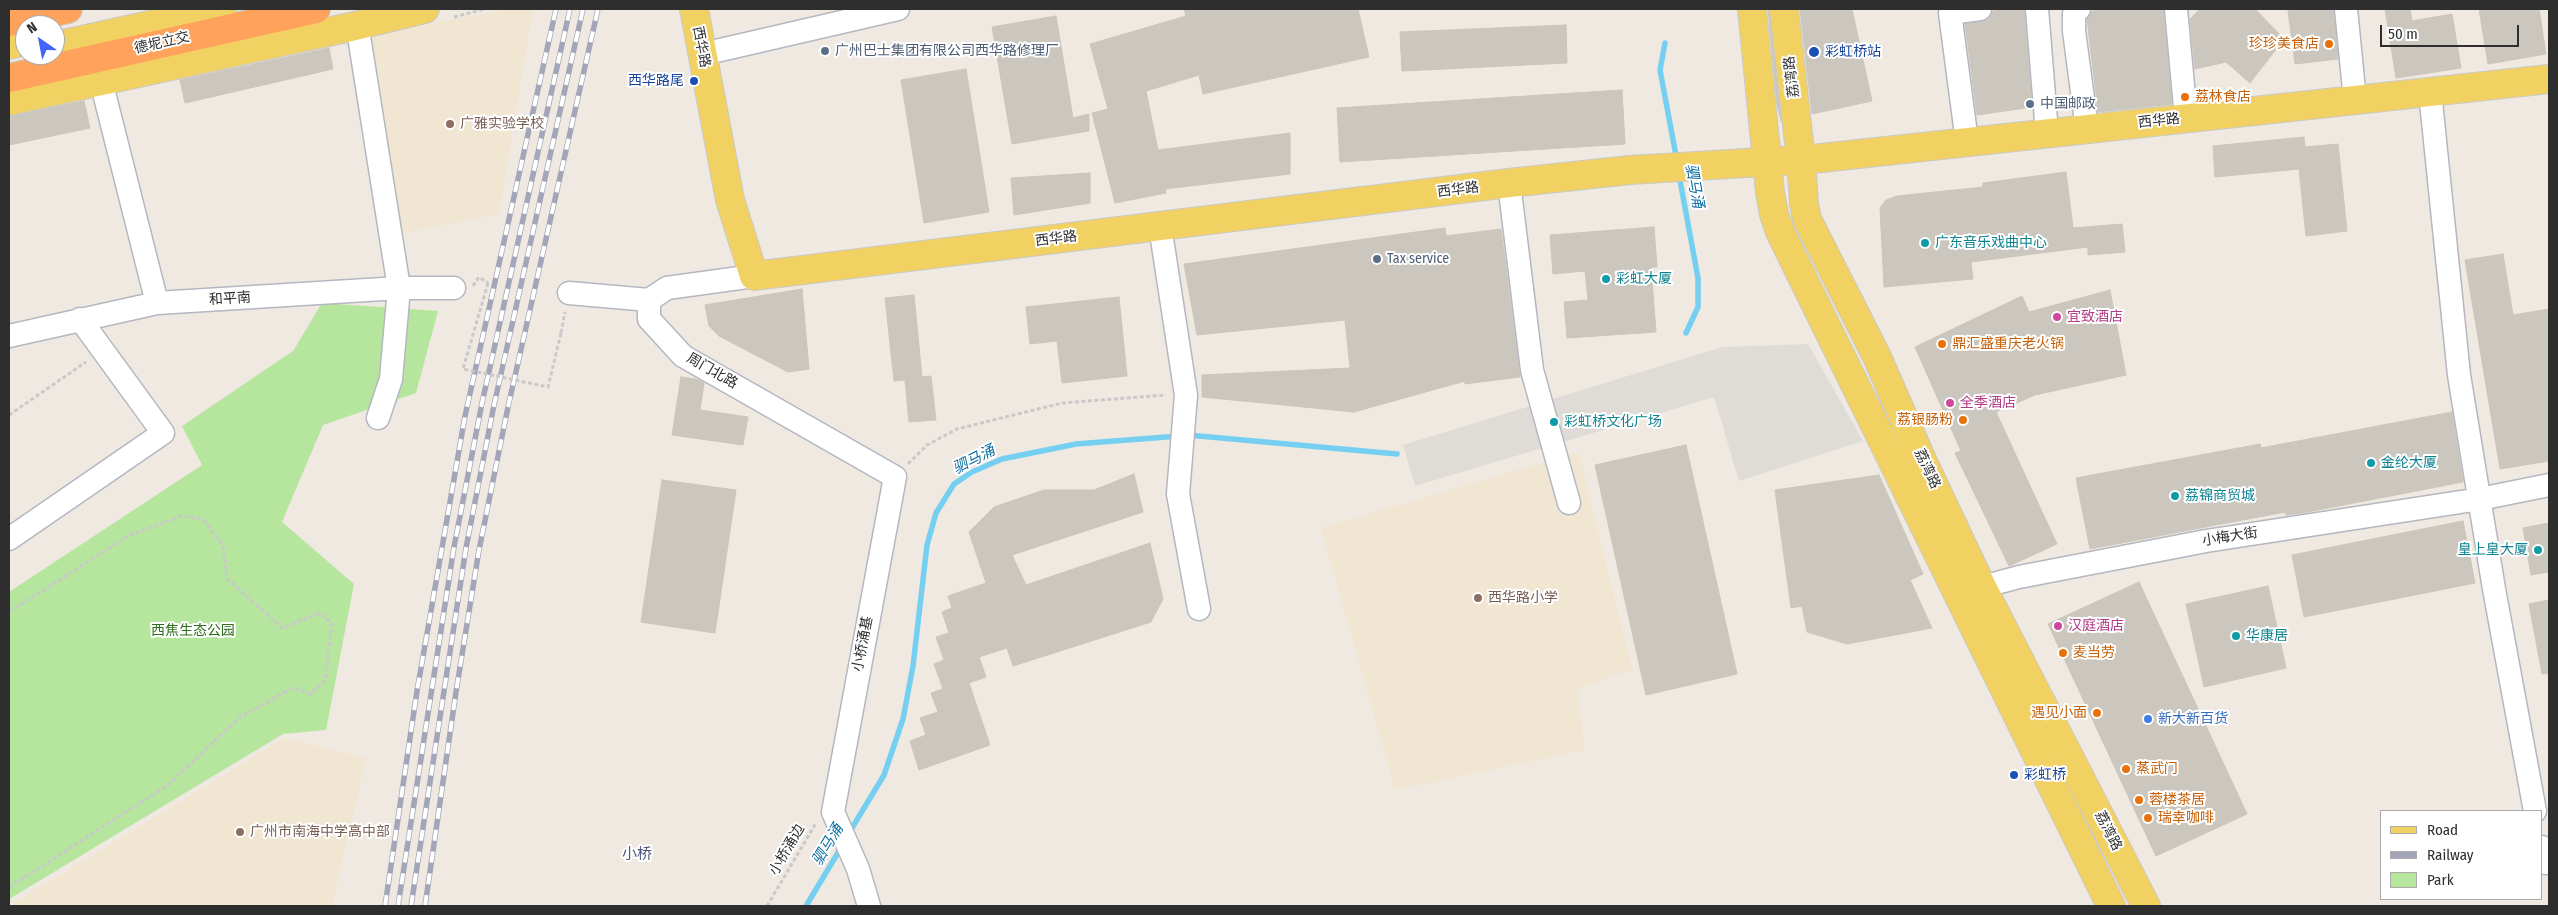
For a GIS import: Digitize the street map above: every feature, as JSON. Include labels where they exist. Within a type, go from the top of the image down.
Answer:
[{"type":"highway","points":[[9,22],[68,9]]},
{"type":"highway","name":"德坭立交","points":[[9,78],[316,9]]},
{"type":"main road","points":[[65,32],[168,9]]},
{"type":"main road","name":"德坭立交","points":[[65,44],[222,9]]},
{"type":"main road","points":[[9,101],[425,9]]},
{"type":"main road","name":"西华路","points":[[694,9],[730,200],[754,276],[1508,183],[1630,170],[1769,160],[1801,160],[2549,79]]},
{"type":"main road","name":"荔湾路","points":[[1752,9],[1774,214],[1780,232],[2111,906]]},
{"type":"main road","name":"荔湾路","points":[[1784,9],[1807,219],[1877,357],[1922,460],[1982,587],[2146,906]]},
{"type":"main road","points":[[1780,232],[1807,219]]},
{"type":"street","points":[[703,54],[898,9]]},
{"type":"street","points":[[1967,142],[1950,13],[1980,9]]},
{"type":"street","points":[[2037,9],[2047,133]]},
{"type":"street","points":[[2079,9],[2074,14],[2074,31],[2087,129]]},
{"type":"street","points":[[2176,9],[2186,118]]},
{"type":"street","points":[[2346,9],[2356,100]]},
{"type":"street","points":[[355,26],[358,30],[399,288],[391,379],[378,418]]},
{"type":"street","points":[[101,81],[157,303]]},
{"type":"street","points":[[2430,92],[2460,375],[2535,810]]},
{"type":"street","points":[[1508,183],[1532,370],[1569,503]]},
{"type":"street","points":[[1160,226],[1184,405],[1178,494],[1199,609]]},
{"type":"street","points":[[569,293],[649,300],[667,288],[754,276]]},
{"type":"street","name":"和平南","points":[[9,336],[157,303],[399,288],[454,288]]},
{"type":"street","name":"周门北路","points":[[649,300],[649,319],[684,356],[895,477]]},
{"type":"street","points":[[9,539],[163,433],[80,319]]},
{"type":"street","name":"小桥涌基","points":[[833,812],[895,477]]},
{"type":"street","name":"小梅大街","points":[[1982,587],[2019,576],[2206,541],[2480,499],[2549,485]]},
{"type":"street","points":[[833,812],[858,869],[869,906]]},
{"type":"path","points":[[454,16],[485,9]]},
{"type":"path","points":[[488,283],[463,369],[548,387],[561,334]]},
{"type":"path","points":[[9,415],[104,350]]},
{"type":"path","points":[[895,477],[927,445],[957,429],[1062,403],[1184,405]]},
{"type":"path","points":[[9,612],[130,535],[182,516],[203,519],[223,546],[227,578],[282,628],[320,614],[332,622],[325,681],[312,694],[292,688],[240,717],[168,786],[9,886]]},
{"type":"path","name":"小桥涌边","points":[[767,906],[816,823],[833,812]]},
{"type":"shaded area","name":"广雅实验学校","points":[[509,9],[533,9],[499,214],[403,233],[371,35]]},
{"type":"shaded area","name":"彩虹桥文化广场","points":[[1808,344],[1863,441],[1739,481],[1714,397],[1415,486],[1403,445],[1722,347]]},
{"type":"shaded area","name":"西华路小学","points":[[1579,452],[1632,669],[1578,689],[1584,750],[1395,790],[1321,528]]},
{"type":"shaded area","name":"广州市南海中学高中部","points":[[285,738],[366,758],[332,906],[9,906]]},
{"type":"green space","name":"西焦生态公园","points":[[322,303],[438,311],[416,393],[323,425],[282,522],[354,584],[326,730],[283,734],[9,899],[9,592],[202,465],[182,426],[293,351]]},
{"type":"building","points":[[1184,9],[1358,9],[1369,57],[1203,94],[1199,75],[1146,91],[1158,150],[1290,133],[1290,174],[1165,189],[1166,193],[1115,203],[1092,113],[1108,109],[1090,44],[1186,16]]},
{"type":"building","points":[[1769,9],[1781,121],[1777,104]]},
{"type":"building","points":[[1800,9],[1852,9],[1872,101],[1812,114]]},
{"type":"building","points":[[2024,9],[2032,107],[1977,115],[1965,24],[1988,20],[1993,11]]},
{"type":"building","points":[[2163,9],[2172,104],[2098,112],[2087,19],[2092,11]]},
{"type":"building","points":[[2200,9],[2255,9],[2284,39],[2250,83],[2226,62],[2195,69],[2190,19]]},
{"type":"building","points":[[2333,9],[2338,59],[2295,64],[2288,11]]},
{"type":"building","points":[[2385,9],[2410,9],[2412,21],[2452,14],[2461,68],[2396,78]]},
{"type":"building","points":[[2479,9],[2539,9],[2546,54],[2488,64]]},
{"type":"building","points":[[1056,16],[1073,118],[1089,114],[1089,131],[1012,144],[992,27]]},
{"type":"building","points":[[1566,25],[1567,63],[1402,71],[1400,32]]},
{"type":"building","points":[[329,48],[333,69],[185,103],[180,80]]},
{"type":"building","points":[[966,69],[989,212],[924,223],[901,80]]},
{"type":"building","points":[[1622,90],[1625,144],[1340,162],[1337,108]]},
{"type":"building","points":[[84,101],[90,128],[9,145],[9,116]]},
{"type":"building","points":[[2304,137],[2305,147],[2338,144],[2347,231],[2306,236],[2299,169],[2215,177],[2213,146]]},
{"type":"building","points":[[2066,172],[2073,228],[2122,224],[2125,252],[2088,255],[2088,247],[1971,262],[1973,279],[1884,287],[1880,208],[1886,200],[1897,196],[1983,187],[1983,183]]},
{"type":"building","points":[[1090,173],[1090,203],[1014,215],[1011,178]]},
{"type":"building","name":"彩虹大厦","points":[[1654,227],[1657,267],[1651,267],[1656,332],[1567,338],[1564,302],[1588,300],[1585,271],[1553,274],[1550,235]]},
{"type":"building","points":[[1445,228],[1446,236],[1501,229],[1520,377],[1465,384],[1465,381],[1354,412],[1202,397],[1202,375],[1350,368],[1345,320],[1197,335],[1184,264]]},
{"type":"building","points":[[2503,254],[2513,315],[2549,309],[2549,461],[2500,469],[2465,260]]},
{"type":"building","points":[[802,289],[809,369],[788,372],[719,336],[709,326],[705,305]]},
{"type":"building","points":[[2110,290],[2126,375],[2035,395],[1996,412],[2057,544],[2009,566],[1955,453],[1961,451],[1915,347],[2022,296],[2029,312]]},
{"type":"building","points":[[914,295],[922,377],[931,376],[936,420],[909,422],[905,380],[894,381],[885,298]]},
{"type":"building","points":[[1119,297],[1127,376],[1062,383],[1057,341],[1030,344],[1026,307]]},
{"type":"building","points":[[681,377],[696,379],[704,383],[700,410],[748,417],[743,445],[672,435]]},
{"type":"building","points":[[2452,412],[2463,482],[2302,513],[2286,515],[2285,512],[2090,549],[2076,478],[2260,444],[2261,448]]},
{"type":"building","points":[[1686,445],[1737,674],[1646,695],[1595,465]]},
{"type":"building","points":[[1134,474],[1143,512],[1012,555],[1026,585],[1150,543],[1163,599],[1151,622],[1013,666],[1007,648],[979,657],[986,677],[969,683],[990,745],[919,770],[910,741],[926,735],[920,718],[938,712],[931,693],[943,689],[934,664],[944,660],[936,637],[949,633],[942,612],[952,608],[948,596],[986,583],[969,532],[994,507],[1044,490],[1094,490]]},
{"type":"building","points":[[1879,475],[1923,574],[1910,580],[1932,628],[1847,644],[1807,632],[1802,606],[1791,608],[1775,490]]},
{"type":"building","points":[[662,480],[736,490],[715,633],[641,622]]},
{"type":"building","points":[[2463,521],[2475,583],[2304,617],[2292,555]]},
{"type":"building","name":"皇上皇大厦","points":[[2549,523],[2549,572],[2531,575],[2523,528]]},
{"type":"building","name":"新大新百货","points":[[2139,582],[2247,814],[2156,856],[2048,624]]},
{"type":"building","name":"华康居","points":[[2268,586],[2286,668],[2204,687],[2186,604]]},
{"type":"building","points":[[2549,600],[2549,673],[2542,674],[2529,604]]},
{"type":"waterway","name":"驷马涌","points":[[1665,43],[1660,70],[1677,161]]},
{"type":"waterway","name":"驷马涌","points":[[1679,175],[1698,278],[1698,307],[1686,333]]},
{"type":"waterway","name":"驷马涌","points":[[1188,435],[1397,454]]},
{"type":"waterway","name":"驷马涌","points":[[849,833],[884,775],[903,719],[913,666],[927,545],[936,513],[954,484],[972,472],[1002,459],[1076,444],[1179,436]]},
{"type":"waterway","name":"驷马涌","points":[[806,906],[842,846]]},
{"type":"railway","points":[[385,906],[417,691],[465,416],[556,9]]},
{"type":"railway","points":[[398,906],[454,547],[482,403],[570,9]]},
{"type":"railway","points":[[411,906],[466,548],[494,405],[583,9]]},
{"type":"railway","points":[[425,906],[479,550],[508,407],[598,9]]},
{"type":"place","name":"珍珍美食店","points":[[2329,44]]},
{"type":"place","name":"广州巴士集团有限公司西华路修理厂","points":[[825,51]]},
{"type":"place","name":"彩虹桥站","points":[[1814,52]]},
{"type":"place","name":"西华路尾","points":[[694,81]]},
{"type":"place","name":"荔林食店","points":[[2185,97]]},
{"type":"place","name":"中国邮政","points":[[2030,104]]},
{"type":"place","name":"广雅实验学校","points":[[450,124]]},
{"type":"place","name":"广东音乐戏曲中心","points":[[1925,243]]},
{"type":"place","name":"Tax service","points":[[1377,259]]},
{"type":"place","name":"彩虹大厦","points":[[1606,279]]},
{"type":"place","name":"宜致酒店","points":[[2057,317]]},
{"type":"place","name":"鼎汇盛重庆老火锅","points":[[1942,344]]},
{"type":"place","name":"全季酒店","points":[[1950,403]]},
{"type":"place","name":"荔银肠粉","points":[[1963,420]]},
{"type":"place","name":"彩虹桥文化广场","points":[[1554,422]]},
{"type":"place","name":"金纶大厦","points":[[2371,463]]},
{"type":"place","name":"荔锦商贸城","points":[[2175,496]]},
{"type":"place","name":"皇上皇大厦","points":[[2538,550]]},
{"type":"place","name":"西华路小学","points":[[1478,598]]},
{"type":"place","name":"汉庭酒店","points":[[2058,626]]},
{"type":"place","name":"华康居","points":[[2236,636]]},
{"type":"place","name":"麦当劳","points":[[2063,653]]},
{"type":"place","name":"遇见小面","points":[[2097,713]]},
{"type":"place","name":"新大新百货","points":[[2148,719]]},
{"type":"place","name":"蒸武门","points":[[2126,769]]},
{"type":"place","name":"彩虹桥","points":[[2014,775]]},
{"type":"place","name":"蓉楼茶居","points":[[2139,800]]},
{"type":"place","name":"瑞幸咖啡","points":[[2148,818]]},
{"type":"place","name":"广州市南海中学高中部","points":[[240,832]]},
{"type":"district","name":"小桥","points":[[637,855]]}]
